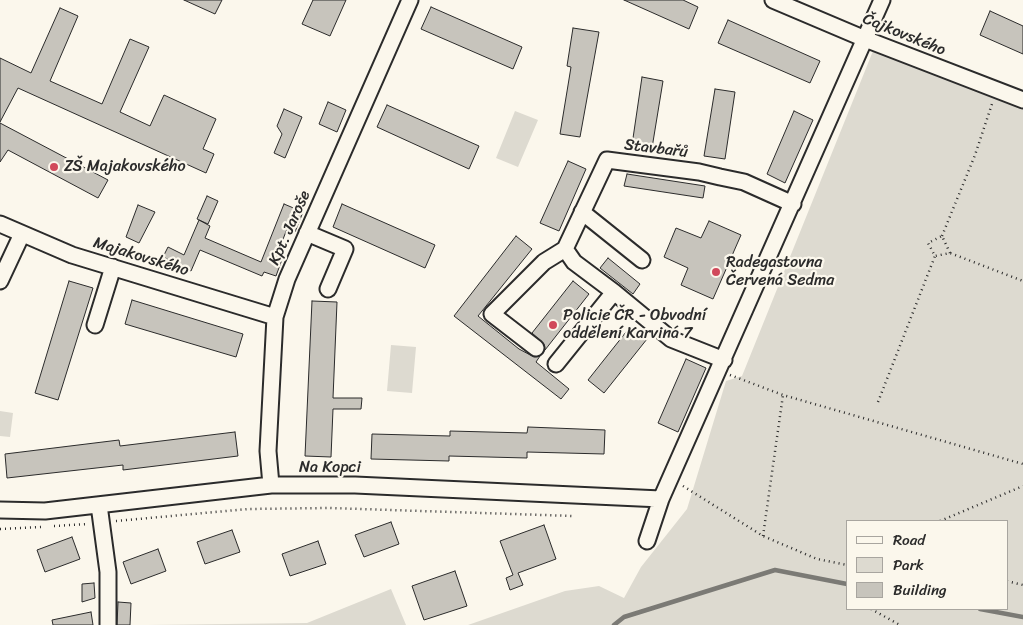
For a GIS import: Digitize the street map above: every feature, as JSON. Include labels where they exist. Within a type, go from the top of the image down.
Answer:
[{"type":"street","name":"Kpt. Jaroše","points":[[271,486],[268,451],[274,317],[287,279],[410,0]]},
{"type":"street","name":"Čajkovského","points":[[774,0],[865,39],[1023,100]]},
{"type":"street","points":[[647,541],[670,478],[722,365],[882,0]]},
{"type":"street","name":"Stavbařů","points":[[565,249],[607,160],[720,176],[744,182],[793,204]]},
{"type":"street","points":[[582,212],[642,260]]},
{"type":"street","name":"Majakovského","points":[[0,224],[72,254],[274,317]]},
{"type":"street","points":[[307,233],[345,249],[328,289]]},
{"type":"street","points":[[0,281],[22,234]]},
{"type":"street","points":[[536,348],[492,314],[544,262],[565,249],[574,262],[671,339],[722,365]]},
{"type":"street","points":[[95,325],[113,267]]},
{"type":"street","points":[[556,364],[614,292]]},
{"type":"street","name":"Na Kopci","points":[[0,510],[45,511],[271,486],[355,485],[661,499]]},
{"type":"street","points":[[99,505],[108,572],[108,625]]},
{"type":"path","points":[[878,402],[935,256],[928,243],[942,236],[975,155],[997,90]]},
{"type":"path","points":[[942,236],[950,253]]},
{"type":"path","points":[[935,256],[950,253],[1023,281]]},
{"type":"path","points":[[722,365],[783,395],[1023,464]]},
{"type":"path","points":[[763,536],[783,395]]},
{"type":"path","points":[[670,478],[763,536],[817,559],[846,565]]},
{"type":"path","points":[[942,520],[1023,486]]},
{"type":"path","points":[[0,529],[101,523],[248,509],[303,508],[574,516]]},
{"type":"path","points":[[1008,581],[1023,585]]},
{"type":"path","points":[[873,610],[900,625]]},
{"type":"green space","points":[[875,46],[1023,107],[1023,625],[468,625],[565,591],[599,586],[624,598],[641,567],[687,509],[726,381],[742,376]]},
{"type":"green space","points":[[515,111],[538,120],[518,167],[496,158]]},
{"type":"green space","points":[[391,345],[416,347],[412,393],[387,391]]},
{"type":"green space","points":[[0,411],[13,413],[10,437],[0,436]]},
{"type":"green space","points":[[391,589],[406,625],[147,625],[307,623]]},
{"type":"building","points":[[184,0],[222,0],[215,14]]},
{"type":"building","points":[[313,0],[346,0],[330,36],[302,24]]},
{"type":"building","points":[[624,0],[683,0],[698,7],[689,29]]},
{"type":"building","points":[[431,7],[522,47],[513,69],[421,29]]},
{"type":"building","points":[[60,8],[78,16],[50,81],[102,104],[130,39],[149,47],[120,112],[150,126],[164,95],[216,119],[203,149],[214,154],[206,173],[18,88],[0,122],[0,58],[31,73]]},
{"type":"building","points":[[990,11],[1023,26],[1023,54],[980,35]]},
{"type":"building","points":[[728,20],[820,61],[810,83],[718,43]]},
{"type":"building","points":[[573,28],[599,32],[580,137],[560,134],[571,67],[567,66]]},
{"type":"building","points":[[642,77],[663,81],[652,148],[632,145]]},
{"type":"building","points":[[715,89],[735,92],[725,159],[704,156]]},
{"type":"building","points":[[328,102],[346,110],[337,132],[319,124]]},
{"type":"building","points":[[387,105],[479,146],[469,169],[377,127]]},
{"type":"building","points":[[284,109],[302,117],[285,158],[274,153],[282,134],[277,126]]},
{"type":"building","points":[[794,111],[813,120],[785,183],[767,174]]},
{"type":"building","points":[[0,123],[108,180],[98,198],[8,150],[0,162]]},
{"type":"building","points":[[568,161],[586,169],[559,231],[540,223]]},
{"type":"building","points":[[627,174],[705,186],[703,198],[624,186]]},
{"type":"building","points":[[207,196],[218,201],[208,224],[197,219]]},
{"type":"building","points":[[284,204],[303,212],[295,232],[287,229],[278,252],[284,254],[276,276],[264,272],[262,276],[200,250],[191,271],[163,257],[168,247],[184,255],[199,220],[210,226],[205,238],[261,262]]},
{"type":"building","points":[[342,204],[435,245],[425,268],[333,227]]},
{"type":"building","points":[[138,205],[155,212],[139,243],[126,237]]},
{"type":"building","points":[[709,221],[741,235],[713,299],[681,285],[688,268],[664,257],[676,228],[701,238]]},
{"type":"building","points":[[516,236],[532,249],[478,316],[519,349],[534,357],[540,356],[536,362],[569,389],[561,399],[454,316]]},
{"type":"building","points":[[608,258],[640,284],[633,294],[600,268]]},
{"type":"building","points":[[69,281],[93,288],[58,400],[35,393]]},
{"type":"building","points":[[573,281],[589,294],[545,350],[544,344],[532,333]]},
{"type":"building","points":[[132,300],[243,334],[236,357],[125,324]]},
{"type":"building","points":[[312,301],[337,302],[333,398],[362,398],[361,409],[333,409],[331,457],[305,456]]},
{"type":"building","points":[[630,327],[647,339],[604,393],[588,380]]},
{"type":"building","points":[[686,359],[706,368],[678,432],[658,423]]},
{"type":"building","points":[[528,427],[605,430],[604,454],[527,452],[527,458],[449,456],[449,461],[371,459],[372,434],[450,436],[450,431],[527,433]]},
{"type":"building","points":[[235,432],[238,456],[123,470],[123,465],[7,478],[5,454],[119,440],[120,446]]},
{"type":"building","points":[[391,522],[399,544],[364,557],[355,535]]},
{"type":"building","points":[[544,525],[556,559],[518,573],[523,585],[510,590],[506,578],[513,575],[500,541]]},
{"type":"building","points":[[232,530],[240,552],[205,564],[197,542]]},
{"type":"building","points":[[72,537],[80,559],[45,572],[37,550]]},
{"type":"building","points":[[318,541],[326,564],[290,576],[282,554]]},
{"type":"building","points":[[158,549],[166,571],[131,584],[123,562]]},
{"type":"building","points":[[455,571],[467,606],[424,620],[412,586]]},
{"type":"building","points":[[94,583],[95,598],[82,602],[82,584]]},
{"type":"building","points":[[118,602],[131,603],[130,625],[117,625]]},
{"type":"building","points":[[91,612],[93,625],[53,625],[52,620]]},
{"type":"waterway","points":[[614,625],[624,617],[775,570],[846,584]]},
{"type":"waterway","points":[[985,610],[1023,617]]},
{"type":"place","name":"ZŠ Majakovského","points":[[54,167]]},
{"type":"place","name":"Radegastovna Červená Sedma","points":[[716,272]]},
{"type":"place","name":"Policie ČR - Obvodní oddělení Karviná 7","points":[[553,325]]}]
